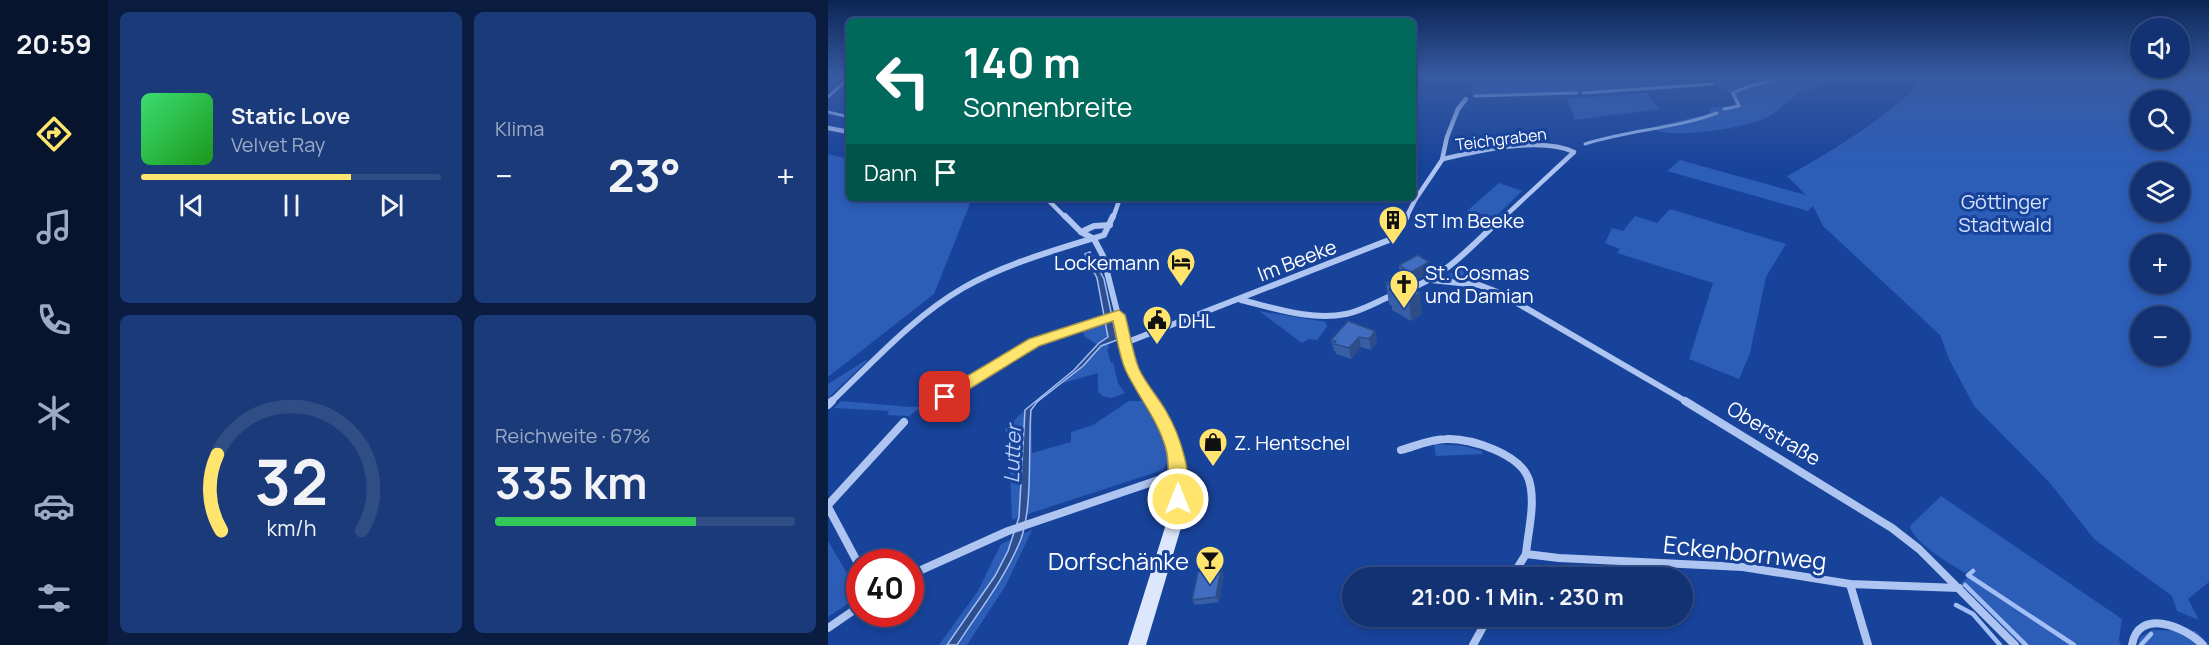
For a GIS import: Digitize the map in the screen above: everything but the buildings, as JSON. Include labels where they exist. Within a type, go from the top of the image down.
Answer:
[{"type":"street","points":[[1443,159],[1447,137],[1460,107]]},
{"type":"street","points":[[828,128],[846,131]]},
{"type":"street","name":"Teichgraben","points":[[1431,280],[1460,257],[1574,152],[1563,146],[1488,151],[1443,159]]},
{"type":"street","name":"Im Beeke","points":[[1416,199],[1443,159]]},
{"type":"street","points":[[1049,201],[1081,232],[1094,239],[1103,256],[1112,317],[1125,343],[1132,369],[1169,433],[1178,474],[1174,521],[1137,645]]},
{"type":"street","points":[[828,405],[900,336],[953,294],[1011,265],[1104,235],[1119,201]]},
{"type":"street","name":"Im Beeke","points":[[1125,343],[1389,240],[1400,230],[1414,201]]},
{"type":"street","points":[[1081,232],[1094,226],[1110,225]]},
{"type":"street","points":[[1240,299],[1311,314],[1336,315],[1358,310],[1431,280]]},
{"type":"street","name":"Oberstraße","points":[[1431,280],[1488,287],[1730,427],[1858,505],[1919,549],[2015,645]]},
{"type":"street","points":[[927,407],[1034,342],[1112,317]]},
{"type":"street","points":[[851,549],[828,506],[904,422]]},
{"type":"street","points":[[1401,450],[1437,440],[1460,440],[1479,445],[1514,461],[1524,469],[1530,482],[1530,516],[1526,554],[1518,567]]},
{"type":"street","points":[[924,568],[960,549],[1042,517],[1178,474]]},
{"type":"street","name":"Eckenbornweg","points":[[1526,554],[1559,558],[1743,567],[1850,584],[1959,588]]},
{"type":"street","points":[[1850,584],[1868,645]]},
{"type":"street","points":[[828,628],[846,616]]},
{"type":"street","points":[[2132,645],[2134,633],[2139,629],[2158,624],[2175,626],[2188,631],[2203,645]]},
{"type":"street","points":[[1473,645],[1483,627]]},
{"type":"green space","points":[[1570,107],[1657,107],[1659,109],[1575,120]]},
{"type":"green space","points":[[1782,107],[1764,119],[1706,132],[1672,133],[1652,127],[1709,114],[1710,108]]},
{"type":"green space","name":"Göttinger Stadtwald","points":[[1892,107],[2130,107],[2130,150],[2190,150],[2190,107],[2209,107],[2209,582],[2188,599],[2199,620],[2177,611],[2172,596],[2094,539],[2050,483],[1974,406],[1949,359],[1940,335],[1823,226],[1813,206],[1808,211],[1667,171],[1680,160],[1806,195],[1787,176],[1855,135]]},
{"type":"green space","points":[[828,154],[846,158],[846,201],[971,201],[934,294],[828,377]]},
{"type":"green space","points":[[1499,183],[1522,191],[1495,217],[1467,211]]},
{"type":"green space","points":[[1670,209],[1786,244],[1766,277],[1750,353],[1739,379],[1689,359],[1713,283],[1617,253],[1620,249],[1605,243],[1612,228],[1623,231],[1635,216],[1657,223]]},
{"type":"green space","points":[[1468,265],[1481,280],[1454,280],[1447,275]]},
{"type":"green space","points":[[1259,311],[1326,322],[1327,327],[1317,340],[1309,339],[1302,343]]},
{"type":"green space","points":[[1105,321],[1109,337],[1098,345],[1085,337],[1081,329]]},
{"type":"green space","points":[[1108,343],[1109,348],[1107,349],[1111,363],[1113,362],[1118,383],[1125,393],[1112,398],[1102,396],[1098,391],[1098,373],[1060,384],[1083,366],[1101,346]]},
{"type":"green space","points":[[867,361],[828,398],[828,384]]},
{"type":"green space","points":[[841,401],[923,406],[909,416],[887,415],[889,411],[834,408]]},
{"type":"green space","points":[[1129,401],[1142,401],[1159,431],[1169,459],[1163,470],[1025,515],[1031,410],[1032,453],[1071,442],[1071,432],[1093,425]]},
{"type":"green space","points":[[1025,410],[1019,517],[1012,520],[1009,442],[1005,429]]},
{"type":"green space","points":[[1434,444],[1464,446],[1482,451],[1482,454],[1436,456]]},
{"type":"green space","points":[[1941,496],[2122,619],[2119,640],[2121,645],[2021,645],[1961,583],[1974,572],[1971,569],[1965,573],[1925,546],[1913,533],[1910,526]]},
{"type":"green space","points":[[1032,530],[1006,585],[967,645],[939,645],[978,591],[1001,544]]},
{"type":"green space","points":[[828,541],[846,572],[846,604],[828,617]]},
{"type":"green space","points":[[2152,630],[2196,631],[2209,645],[2138,645],[2140,637]]},
{"type":"shaded area","points":[[1090,252],[1104,279],[1117,340],[1101,346],[1083,366],[1037,402],[1031,410],[1029,493],[1021,539],[1000,580],[957,645],[947,645],[995,576],[1008,551],[1019,517],[1025,410],[1074,370],[1099,343],[1108,337],[1097,278],[1085,254]]},
{"type":"waterway","name":"Teichgraben","points":[[1724,109],[1734,107]]},
{"type":"waterway","name":"Lutter","points":[[828,112],[846,116]]},
{"type":"waterway","name":"Teichgraben","points":[[1585,144],[1684,123],[1717,113]]},
{"type":"waterway","points":[[1973,571],[1968,575],[2074,645]]},
{"type":"waterway","points":[[1965,585],[2026,645]]},
{"type":"waterway","points":[[1956,605],[1973,614],[2000,645]]},
{"type":"waterway","points":[[2141,645],[2151,634]]},
{"type":"place","name":"ST Im Beeke","points":[[1393,246]]},
{"type":"place","name":"Lockemann","points":[[1181,288]]},
{"type":"place","name":"St. Cosmas und Damian","points":[[1404,310]]},
{"type":"place","name":"DHL","points":[[1157,346]]},
{"type":"place","name":"Z. Hentschel","points":[[1213,468]]},
{"type":"place","name":"Dorfschänke","points":[[1210,586]]},
{"type":"route","points":[[945,397],[1034,342],[1119,315],[1132,369],[1160,414],[1175,450],[1178,499]]}]
